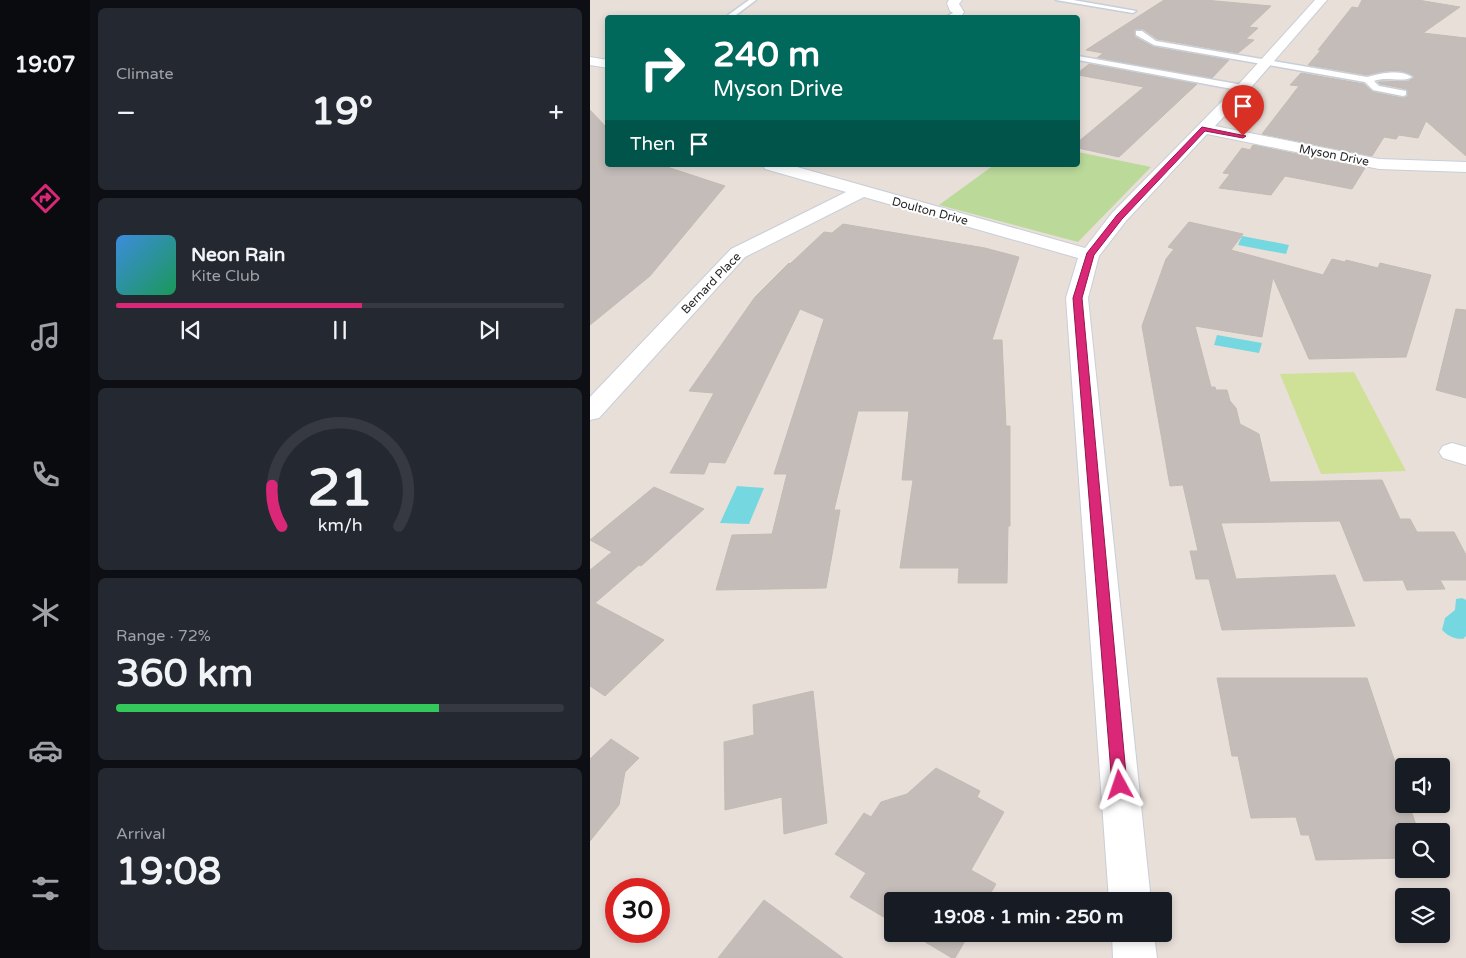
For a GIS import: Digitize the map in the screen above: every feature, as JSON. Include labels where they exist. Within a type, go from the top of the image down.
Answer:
[{"type":"street","points":[[1129,892],[1078,298],[1090,255],[1120,217],[1243,88],[1321,0]]},
{"type":"street","points":[[590,61],[605,64]]},
{"type":"street","name":"Myson Drive","points":[[1204,129],[1379,164],[1466,167]]},
{"type":"street","name":"Doulton Drive","points":[[780,167],[860,192],[1090,255]]},
{"type":"street","name":"Bernard Place","points":[[590,412],[738,253],[860,192]]},
{"type":"street","points":[[1134,942],[1135,958]]},
{"type":"lane","points":[[731,15],[753,0]]},
{"type":"lane","points":[[1059,0],[1134,11]]},
{"type":"lane","points":[[1139,34],[1154,43],[1368,80],[1381,75],[1408,77]]},
{"type":"lane","points":[[1080,58],[1243,88]]},
{"type":"lane","points":[[1368,80],[1376,88],[1403,93]]},
{"type":"green space","points":[[1080,152],[1151,167],[1078,242],[939,205],[991,167],[1080,167]]},
{"type":"green space","points":[[1354,372],[1406,471],[1321,474],[1280,374]]},
{"type":"water","points":[[1242,236],[1289,245],[1286,254],[1238,245]]},
{"type":"water","points":[[1217,335],[1262,343],[1259,353],[1214,345]]},
{"type":"water","points":[[737,486],[764,488],[749,524],[720,523]]},
{"type":"water","points":[[1462,598],[1466,600],[1466,636],[1463,639],[1451,637],[1442,630],[1445,618],[1455,610],[1456,599]]},
{"type":"building","points":[[1164,0],[1205,0],[1271,6],[1249,27],[1258,28],[1246,39],[1254,40],[1238,53],[1157,39],[1143,29],[1135,30],[1135,37],[1154,47],[1229,60],[1212,78],[1097,58],[1103,53],[1086,50]]},
{"type":"building","points":[[1362,0],[1418,0],[1460,7],[1423,33],[1466,38],[1466,156],[1426,121],[1418,138],[1399,135],[1396,139],[1384,137],[1372,156],[1262,134],[1299,86],[1290,85],[1301,73],[1364,84],[1373,92],[1403,98],[1408,96],[1406,89],[1378,82],[1409,81],[1414,76],[1408,73],[1390,71],[1367,75],[1308,65],[1352,7],[1358,8]]},
{"type":"building","points":[[1089,64],[1197,84],[1119,157],[1080,148],[1080,140],[1144,87],[1080,75],[1080,71]]},
{"type":"building","points":[[590,110],[605,126],[605,167],[667,167],[725,186],[650,276],[590,325]]},
{"type":"building","points":[[1253,145],[1365,168],[1352,189],[1285,176],[1271,195],[1219,188],[1230,174],[1223,173],[1242,148],[1250,150]]},
{"type":"building","points":[[1189,222],[1243,234],[1231,250],[1323,275],[1332,259],[1345,262],[1346,260],[1378,268],[1380,263],[1431,275],[1406,357],[1309,359],[1273,277],[1262,337],[1195,326],[1211,387],[1215,387],[1216,390],[1227,390],[1230,401],[1236,408],[1240,424],[1259,434],[1270,482],[1382,480],[1400,519],[1410,519],[1417,532],[1454,532],[1466,555],[1466,580],[1440,580],[1445,589],[1407,590],[1403,580],[1364,581],[1340,521],[1221,523],[1236,579],[1335,575],[1355,626],[1222,630],[1209,579],[1196,579],[1190,551],[1198,551],[1183,485],[1170,486],[1142,326],[1166,259],[1174,249],[1168,247]]},
{"type":"building","points":[[843,224],[985,248],[1019,257],[992,340],[1002,340],[1006,426],[1010,426],[1010,526],[1008,526],[1007,583],[958,583],[959,568],[900,568],[913,480],[902,480],[909,411],[858,411],[834,510],[840,510],[826,588],[716,590],[732,535],[772,534],[787,474],[774,474],[824,319],[800,309],[725,463],[709,462],[704,474],[670,473],[714,393],[689,391],[755,297],[824,232],[832,233]]},
{"type":"building","points":[[1456,309],[1466,310],[1466,398],[1436,390]]},
{"type":"building","points":[[654,487],[704,509],[641,566],[639,565],[595,603],[664,640],[605,696],[590,686],[590,570],[612,552],[590,540]]},
{"type":"building","points":[[1217,678],[1367,678],[1395,762],[1395,813],[1412,813],[1415,823],[1395,823],[1395,858],[1316,860],[1309,835],[1301,835],[1296,817],[1251,818],[1238,756],[1232,756]]},
{"type":"building","points":[[813,691],[827,823],[784,834],[782,797],[725,810],[724,742],[754,735],[753,705]]},
{"type":"building","points":[[611,739],[639,758],[625,772],[619,805],[590,841],[590,759]]},
{"type":"building","points":[[936,768],[980,791],[977,797],[1004,812],[971,870],[996,884],[991,892],[884,892],[884,917],[850,897],[866,873],[835,854],[864,813],[871,817],[881,802],[907,794]]},
{"type":"building","points":[[764,900],[843,958],[718,958]]},
{"type":"building","points":[[925,942],[964,942],[955,958]]},
{"type":"route","points":[[1120,785],[1085,397],[1078,298],[1090,255],[1120,217],[1204,129],[1243,136]]}]
